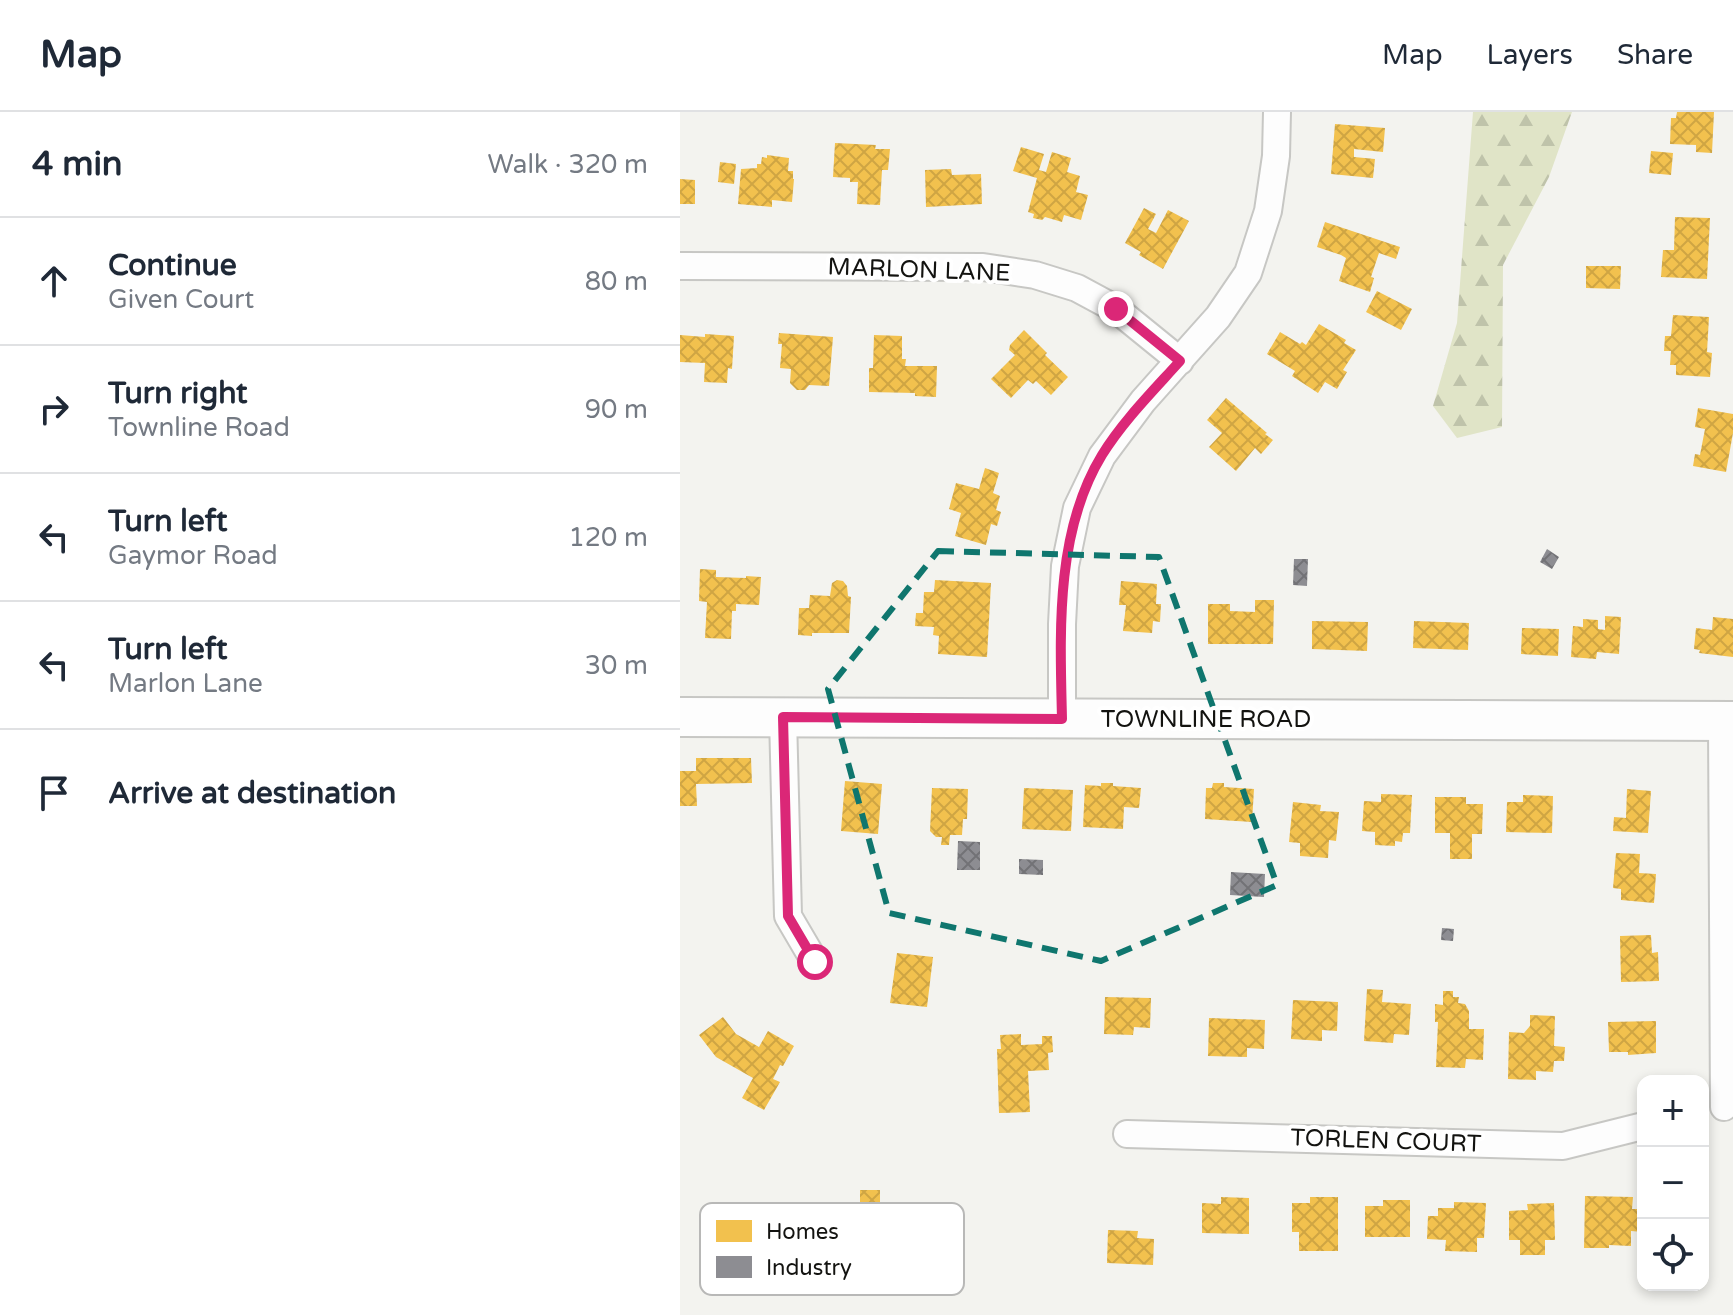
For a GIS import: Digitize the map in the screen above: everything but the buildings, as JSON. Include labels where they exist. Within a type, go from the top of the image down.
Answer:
[{"type":"street","points":[[1062,719],[1065,566],[1077,508],[1102,456],[1143,401],[1218,317],[1248,273],[1268,211],[1276,156],[1277,112]]},
{"type":"street","name":"MARLON LANE","points":[[680,266],[983,267],[1035,275],[1077,288],[1116,309],[1180,361]]},
{"type":"street","name":"TOWNLINE ROAD","points":[[680,717],[1727,721]]},
{"type":"street","points":[[783,717],[788,916],[815,962]]},
{"type":"street","points":[[1720,1108],[1727,721]]},
{"type":"street","name":"TORLEN COURT","points":[[1127,1134],[1563,1146],[1637,1128]]},
{"type":"highlighted area","points":[[938,551],[1159,557],[1277,885],[1101,961],[889,913],[828,689]]},
{"type":"green space","points":[[1473,112],[1572,112],[1549,177],[1503,265],[1502,427],[1457,438],[1433,406],[1457,323]]},
{"type":"route","points":[[815,962],[788,916],[783,717],[1062,719],[1065,566],[1077,508],[1102,456],[1143,401],[1180,361],[1116,309]]}]
